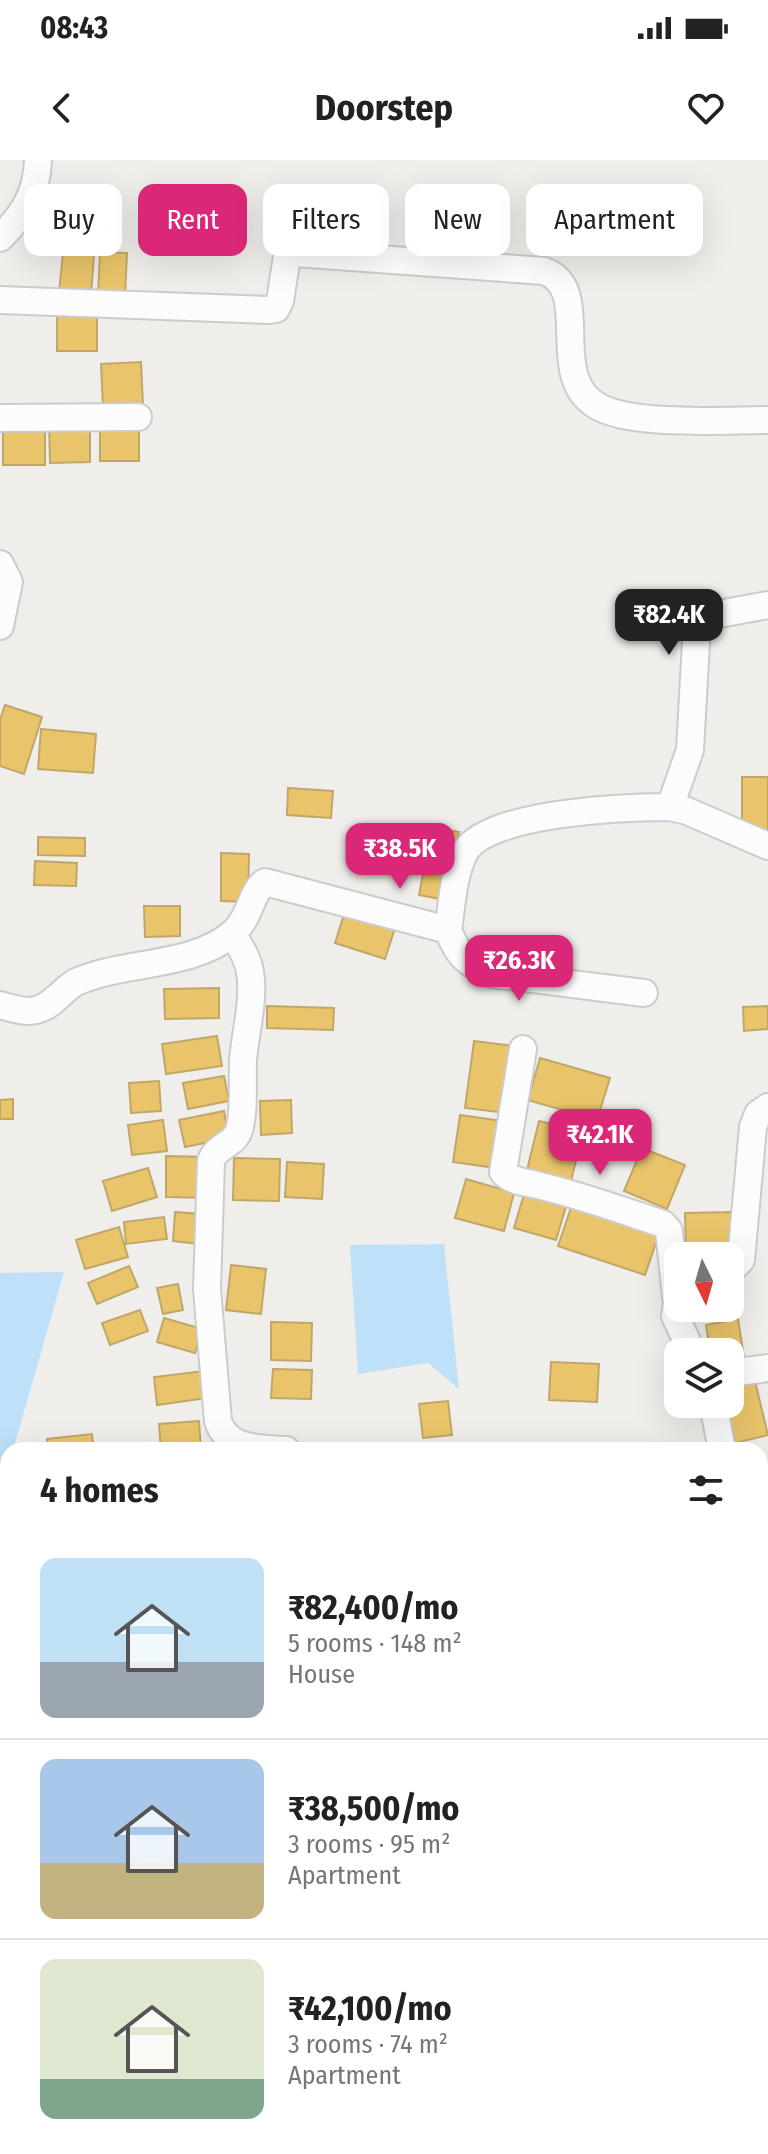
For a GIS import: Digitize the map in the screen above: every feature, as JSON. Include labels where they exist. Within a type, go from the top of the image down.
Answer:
[{"type":"street","points":[[0,238],[17,222],[30,202],[38,175],[38,160]]},
{"type":"street","points":[[0,300],[270,310],[276,309],[280,301],[287,256],[295,253],[544,271],[557,276],[566,288],[573,377],[582,396],[603,409],[640,418],[768,420]]},
{"type":"street","points":[[0,418],[138,417]]},
{"type":"street","points":[[0,564],[9,582],[0,626]]},
{"type":"street","points":[[670,807],[690,750],[697,624],[708,616],[768,605]]},
{"type":"street","points":[[644,993],[492,974],[473,966],[456,950],[448,930],[457,877],[466,850],[488,832],[525,820],[670,807],[687,811],[768,846]]},
{"type":"street","points":[[0,1005],[33,1011],[46,1006],[76,983],[100,974],[208,948],[232,934],[248,916],[258,887],[265,882],[448,930]]},
{"type":"street","points":[[232,934],[250,970],[240,1126],[234,1139],[219,1147],[211,1161],[207,1289],[218,1421],[222,1432],[233,1442]]},
{"type":"street","points":[[523,1049],[503,1172],[506,1176],[663,1224],[669,1231],[670,1242]]},
{"type":"street","points":[[743,1242],[753,1127],[758,1114],[768,1107]]},
{"type":"street","points":[[744,1371],[768,1368]]},
{"type":"street","points":[[716,1418],[720,1442]]},
{"type":"water","points":[[444,1244],[459,1389],[428,1363],[358,1374],[350,1245]]},
{"type":"water","points":[[64,1272],[15,1442],[0,1442],[0,1273]]},
{"type":"building: Homes","points":[[122,253],[127,253],[125,297],[98,295],[100,256],[122,256]]},
{"type":"building: Homes","points":[[63,256],[94,256],[91,295],[59,292]]},
{"type":"building: Homes","points":[[57,312],[97,312],[97,351],[57,351]]},
{"type":"building: Homes","points":[[141,362],[143,405],[103,407],[101,364]]},
{"type":"building: Homes","points":[[90,421],[90,462],[50,463],[49,422]]},
{"type":"building: Homes","points":[[100,422],[139,423],[139,461],[100,461]]},
{"type":"building: Homes","points":[[3,425],[45,425],[45,465],[3,465]]},
{"type":"building: Homes","points":[[5,705],[42,717],[24,774],[0,766],[0,720]]},
{"type":"building: Homes","points":[[41,729],[96,734],[93,773],[38,769]]},
{"type":"building: Homes","points":[[742,777],[768,777],[768,833],[742,833]]},
{"type":"building: Homes","points":[[288,788],[333,791],[331,818],[287,815]]},
{"type":"building: Homes","points":[[432,827],[459,832],[445,900],[419,895]]},
{"type":"building: Homes","points":[[395,830],[426,834],[422,864],[391,859]]},
{"type":"building: Homes","points":[[38,837],[85,838],[85,856],[38,855]]},
{"type":"building: Homes","points":[[221,853],[249,854],[248,902],[221,901]]},
{"type":"building: Homes","points":[[35,861],[77,863],[76,886],[34,885]]},
{"type":"building: Homes","points":[[144,906],[180,906],[180,936],[145,937]]},
{"type":"building: Homes","points":[[345,911],[395,928],[385,959],[335,943]]},
{"type":"building: Homes","points":[[219,988],[219,1018],[165,1019],[164,989]]},
{"type":"building: Homes","points":[[267,1006],[334,1008],[333,1030],[267,1028]]},
{"type":"building: Homes","points":[[768,1006],[768,1029],[744,1031],[743,1007]]},
{"type":"building: Homes","points":[[217,1036],[222,1066],[166,1074],[162,1044]]},
{"type":"building: Homes","points":[[474,1041],[515,1046],[506,1113],[465,1108]]},
{"type":"building: Homes","points":[[540,1058],[610,1078],[597,1120],[528,1100]]},
{"type":"building: Homes","points":[[224,1076],[229,1101],[188,1109],[183,1083]]},
{"type":"building: Homes","points":[[159,1081],[161,1111],[131,1113],[129,1083]]},
{"type":"building: Homes","points":[[13,1099],[13,1119],[0,1119],[0,1100]]},
{"type":"building: Homes","points":[[291,1100],[292,1133],[261,1135],[260,1101]]},
{"type":"building: Homes","points":[[224,1111],[229,1138],[185,1147],[179,1120]]},
{"type":"building: Homes","points":[[460,1115],[503,1121],[496,1168],[453,1162]]},
{"type":"building: Homes","points":[[163,1120],[167,1151],[132,1155],[128,1125]]},
{"type":"building: Homes","points":[[539,1121],[583,1132],[571,1181],[527,1170]]},
{"type":"building: Homes","points":[[642,1148],[685,1165],[667,1209],[624,1191]]},
{"type":"building: Homes","points":[[166,1156],[207,1157],[207,1198],[166,1197]]},
{"type":"building: Homes","points":[[234,1158],[280,1159],[279,1201],[233,1200]]},
{"type":"building: Homes","points":[[287,1162],[324,1164],[322,1199],[285,1197]]},
{"type":"building: Homes","points":[[148,1168],[157,1197],[112,1211],[103,1181]]},
{"type":"building: Homes","points":[[466,1179],[514,1193],[504,1231],[455,1218]]},
{"type":"building: Homes","points":[[525,1191],[567,1203],[556,1240],[514,1228]]},
{"type":"building: Homes","points":[[573,1202],[660,1231],[645,1275],[558,1246]]},
{"type":"building: Homes","points":[[175,1212],[202,1214],[199,1244],[173,1241]]},
{"type":"building: Homes","points":[[734,1212],[731,1242],[686,1242],[685,1213]]},
{"type":"building: Homes","points":[[164,1217],[167,1239],[126,1244],[124,1222]]},
{"type":"building: Homes","points":[[119,1227],[128,1257],[85,1269],[76,1240]]},
{"type":"building: Homes","points":[[231,1265],[266,1269],[261,1314],[226,1310]]},
{"type":"building: Homes","points":[[129,1266],[138,1287],[97,1304],[88,1283]]},
{"type":"building: Homes","points":[[178,1284],[183,1310],[163,1314],[157,1288]]},
{"type":"building: Homes","points":[[140,1310],[148,1331],[110,1345],[102,1323]]},
{"type":"building: Homes","points":[[164,1318],[202,1329],[195,1353],[157,1342]]},
{"type":"building: Homes","points":[[271,1322],[312,1323],[311,1361],[271,1360]]},
{"type":"building: Homes","points":[[738,1322],[741,1338],[708,1338],[706,1325]]},
{"type":"building: Homes","points":[[551,1362],[599,1364],[597,1402],[549,1400]]},
{"type":"building: Homes","points":[[273,1369],[312,1370],[311,1399],[271,1398]]},
{"type":"building: Homes","points":[[203,1371],[207,1398],[157,1405],[154,1377]]},
{"type":"building: Homes","points":[[754,1377],[768,1435],[735,1442],[729,1418],[744,1418],[744,1379]]},
{"type":"building: Homes","points":[[448,1401],[452,1435],[423,1438],[419,1404]]},
{"type":"building: Homes","points":[[199,1421],[200,1442],[160,1442],[159,1424]]},
{"type":"building: Homes","points":[[92,1434],[93,1442],[47,1442],[47,1439]]}]
